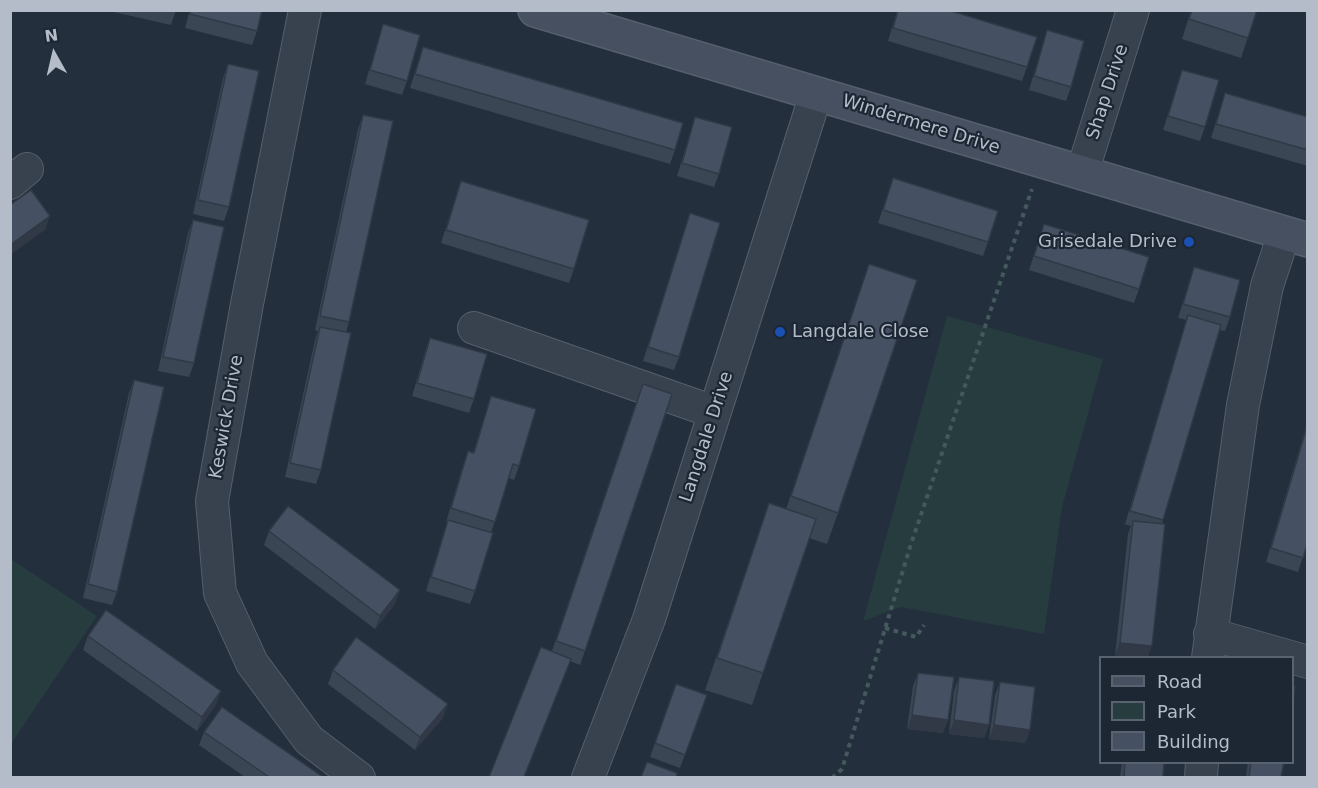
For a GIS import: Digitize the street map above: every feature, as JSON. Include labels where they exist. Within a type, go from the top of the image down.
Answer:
[{"type":"street","name":"Keswick Drive","points":[[304,10],[247,304],[212,501],[220,593],[252,663],[309,740],[359,777]]},
{"type":"street","name":"Windermere Drive","points":[[535,10],[1296,237]]},
{"type":"street","name":"Shap Drive","points":[[1082,173],[1133,10]]},
{"type":"street","name":"Langdale Drive","points":[[588,777],[649,619],[816,94]]},
{"type":"street","points":[[1271,656],[1209,646],[1243,405],[1267,286],[1296,237]]},
{"type":"street","points":[[474,328],[714,412]]},
{"type":"path","points":[[832,777],[842,769],[885,628],[1012,242],[1043,162]]},
{"type":"path","points":[[885,628],[916,638],[924,625]]},
{"type":"green space","points":[[947,316],[1103,359],[1062,507],[1044,634],[901,607],[863,621]]},
{"type":"green space","points":[[11,559],[97,616],[11,744]]},
{"type":"building","points":[[191,10],[262,10],[257,31],[190,14]]},
{"type":"building","points":[[898,10],[948,10],[1037,37],[1027,67],[893,28]]},
{"type":"building","points":[[1192,10],[1257,10],[1248,38],[1189,19]]},
{"type":"building","points":[[383,24],[420,35],[407,81],[370,70]]},
{"type":"building","points":[[1047,30],[1084,41],[1071,87],[1034,76]]},
{"type":"building","points":[[423,47],[683,123],[675,150],[415,74]]},
{"type":"building","points":[[228,64],[259,71],[229,207],[198,200]]},
{"type":"building","points":[[1182,70],[1219,80],[1205,127],[1168,116]]},
{"type":"building","points":[[1225,93],[1308,117],[1308,150],[1216,124]]},
{"type":"building","points":[[363,115],[393,121],[349,322],[320,316]]},
{"type":"building","points":[[695,117],[732,127],[719,174],[682,163]]},
{"type":"building","points":[[893,178],[998,211],[988,242],[883,210]]},
{"type":"building","points":[[461,181],[589,220],[574,269],[446,230]]},
{"type":"building","points":[[31,190],[50,216],[10,245],[10,205]]},
{"type":"building","points":[[690,213],[720,223],[679,357],[648,347]]},
{"type":"building","points":[[193,220],[224,227],[194,363],[163,357]]},
{"type":"building","points":[[1044,224],[1149,257],[1139,289],[1034,256]]},
{"type":"building","points":[[869,264],[917,280],[838,513],[791,496]]},
{"type":"building","points":[[1194,267],[1240,280],[1230,317],[1183,304]]},
{"type":"building","points":[[1188,315],[1221,325],[1163,520],[1130,511]]},
{"type":"building","points":[[320,327],[351,333],[321,470],[290,463]]},
{"type":"building","points":[[430,338],[487,354],[474,399],[417,383]]},
{"type":"building","points":[[134,380],[164,387],[117,592],[88,584]]},
{"type":"building","points":[[643,384],[672,394],[585,651],[556,641]]},
{"type":"building","points":[[491,396],[536,409],[519,466],[513,464],[495,522],[451,508],[468,451],[474,453]]},
{"type":"building","points":[[1308,423],[1308,542],[1303,558],[1271,548]]},
{"type":"building","points":[[769,503],[816,519],[763,673],[717,658]]},
{"type":"building","points":[[288,506],[400,590],[380,616],[269,531]]},
{"type":"building","points":[[448,520],[493,533],[475,591],[431,577]]},
{"type":"building","points":[[1133,521],[1165,524],[1152,646],[1120,643]]},
{"type":"building","points":[[106,610],[221,691],[202,717],[88,636]]},
{"type":"building","points":[[356,637],[448,704],[420,737],[333,670]]},
{"type":"building","points":[[541,647],[571,659],[524,777],[489,777]]},
{"type":"building","points":[[918,673],[954,677],[948,720],[912,715]]},
{"type":"building","points":[[959,677],[994,681],[989,725],[954,720]]},
{"type":"building","points":[[1000,682],[1035,687],[1030,730],[994,725]]},
{"type":"building","points":[[676,684],[707,695],[685,755],[655,743]]},
{"type":"building","points":[[222,707],[323,777],[269,777],[204,732]]},
{"type":"building","points":[[647,762],[677,773],[676,777],[641,777]]},
{"type":"building","points":[[1125,764],[1164,764],[1163,777],[1124,777]]},
{"type":"building","points":[[1251,764],[1284,764],[1281,777],[1249,777]]},
{"type":"place","name":"Grisedale Drive","points":[[1189,242]]},
{"type":"place","name":"Langdale Close","points":[[780,332]]}]
